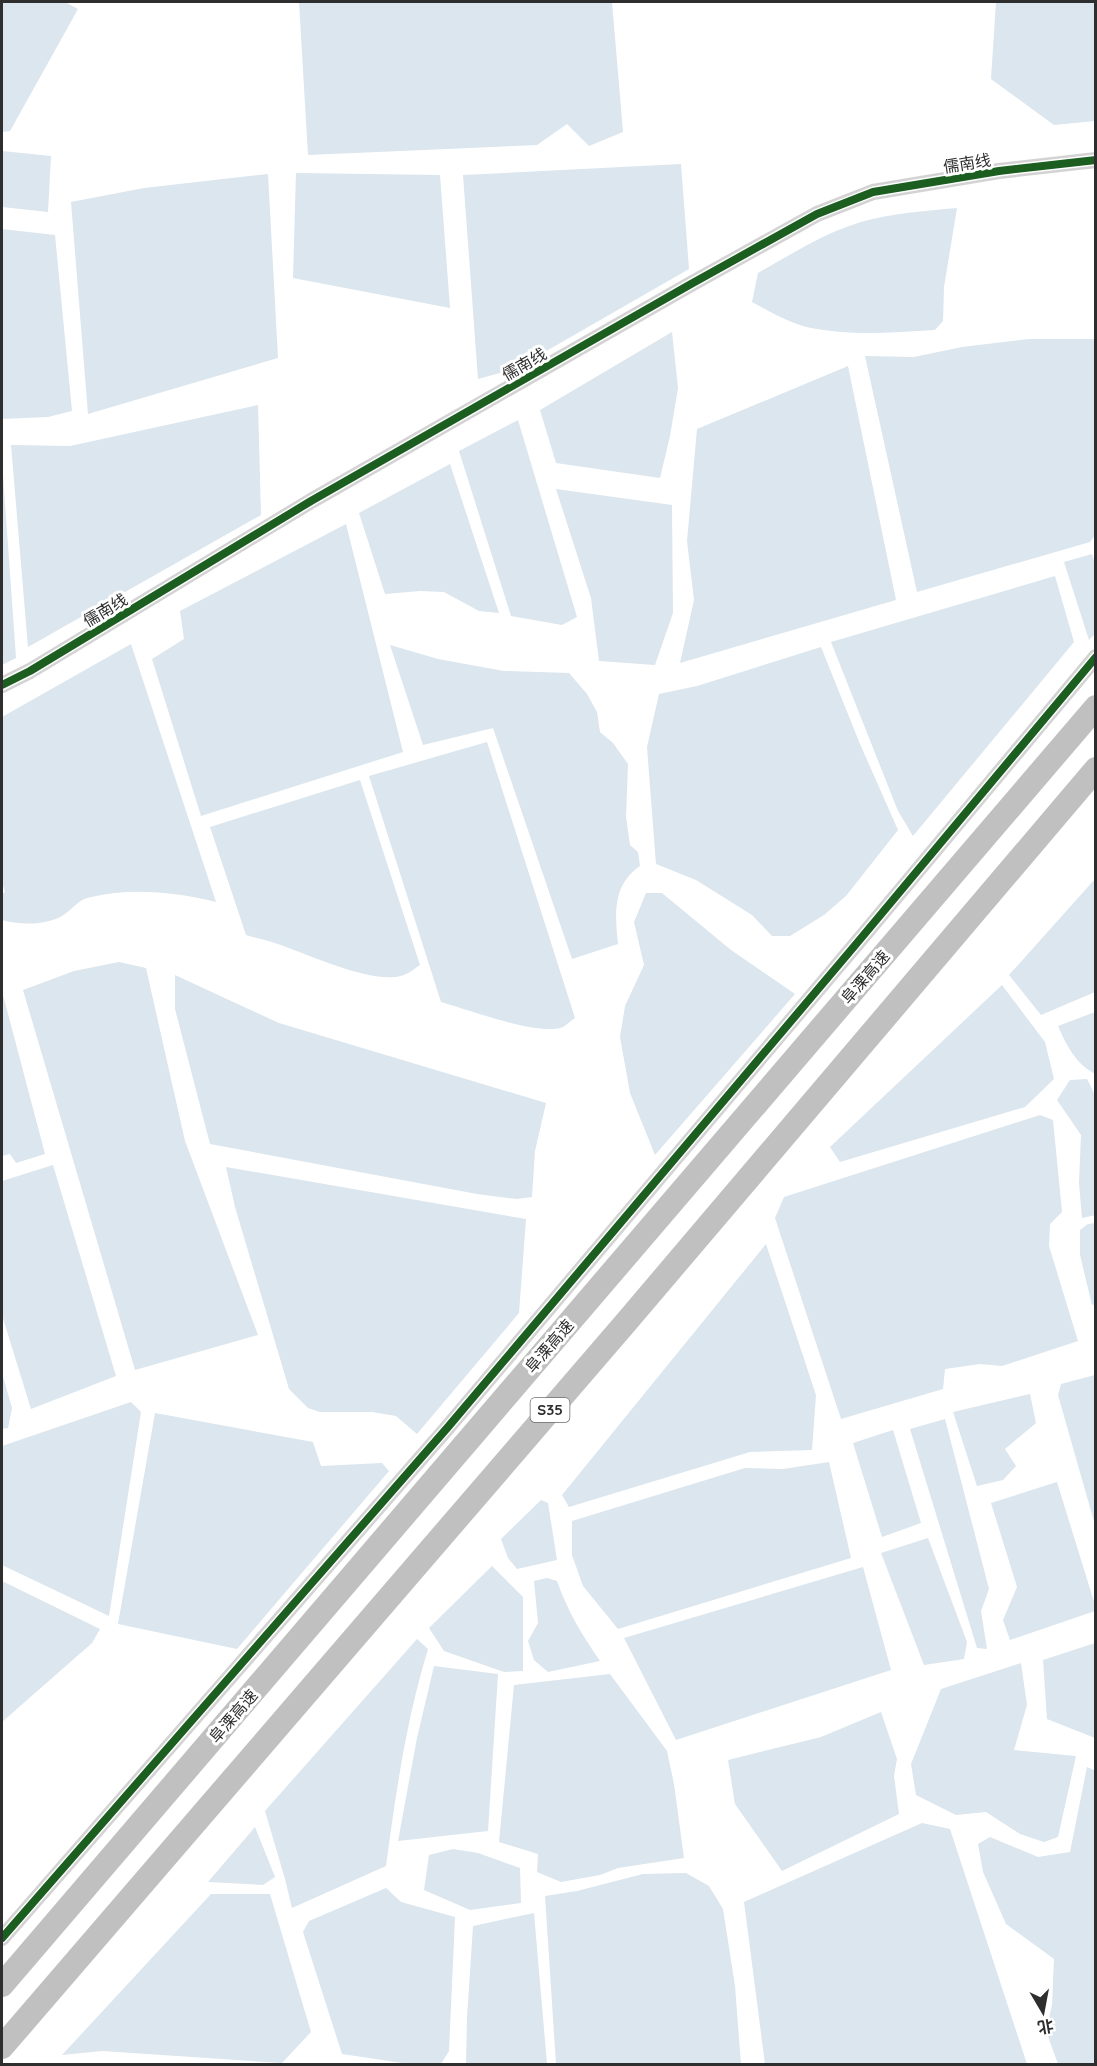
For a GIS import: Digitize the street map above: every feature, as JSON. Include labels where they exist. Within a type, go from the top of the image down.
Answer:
[{"type":"highway","name":"阜溧高速","points":[[2,1985],[1095,707]]},
{"type":"highway","name":"S35","points":[[2,2047],[628,1320],[1095,770]]},
{"type":"street","name":"儒南线","points":[[2,685],[311,501],[817,214],[873,192],[999,171],[1095,160]]},
{"type":"street","points":[[2,1938],[448,1427],[1095,657]]},
{"type":"shaded area","points":[[2,2],[65,2],[78,9],[10,131],[2,132]]},
{"type":"shaded area","points":[[299,2],[612,2],[623,132],[589,146],[567,124],[537,145],[308,155]]},
{"type":"shaded area","points":[[996,2],[1095,2],[1095,121],[1054,125],[991,79]]},
{"type":"shaded area","points":[[2,151],[51,156],[48,212],[2,207]]},
{"type":"shaded area","points":[[681,164],[689,269],[515,369],[478,379],[463,175]]},
{"type":"shaded area","points":[[296,173],[440,175],[450,308],[293,278]]},
{"type":"shaded area","points":[[268,174],[278,358],[88,414],[71,202],[144,188]]},
{"type":"shaded area","points":[[957,208],[944,287],[943,321],[935,330],[861,333],[817,329],[775,315],[752,302],[758,273],[834,232],[885,216]]},
{"type":"shaded area","points":[[2,229],[55,235],[72,411],[48,417],[2,419]]},
{"type":"shaded area","points":[[672,332],[678,388],[660,478],[556,463],[540,410]]},
{"type":"shaded area","points":[[1029,339],[1095,339],[1095,535],[1090,542],[917,592],[865,356],[914,357],[962,347]]},
{"type":"shaded area","points":[[848,366],[896,600],[680,663],[694,600],[687,541],[697,429]]},
{"type":"shaded area","points":[[258,405],[261,515],[28,647],[11,445],[70,446]]},
{"type":"shaded area","points":[[518,420],[577,617],[562,625],[511,616],[459,451]]},
{"type":"shaded area","points":[[2,461],[16,658],[2,665]]},
{"type":"shaded area","points":[[450,464],[499,613],[479,611],[444,592],[420,591],[385,594],[359,513]]},
{"type":"shaded area","points":[[556,489],[672,505],[673,613],[655,665],[599,661],[591,598]]},
{"type":"shaded area","points":[[346,524],[403,752],[201,816],[152,659],[184,639],[180,611]]},
{"type":"shaded area","points":[[1092,554],[1096,566],[1096,633],[1089,640],[1064,562]]},
{"type":"shaded area","points":[[1055,576],[1074,642],[913,836],[898,811],[831,642]]},
{"type":"shaded area","points":[[131,644],[216,902],[168,893],[119,893],[87,898],[51,921],[17,923],[2,920],[2,894],[5,892],[2,882],[2,717]]},
{"type":"shaded area","points":[[390,645],[438,659],[504,671],[569,673],[587,694],[597,712],[600,732],[613,743],[628,764],[626,817],[630,845],[638,852],[640,866],[624,882],[617,901],[618,944],[572,959],[493,728],[423,745]]},
{"type":"shaded area","points":[[821,647],[898,830],[846,896],[824,915],[790,936],[772,936],[752,915],[696,880],[656,864],[647,747],[659,694],[697,686]]},
{"type":"shaded area","points":[[487,742],[575,1018],[560,1028],[534,1028],[518,1025],[441,1002],[369,776]]},
{"type":"shaded area","points":[[360,780],[420,965],[404,975],[391,977],[359,973],[246,935],[210,827]]},
{"type":"shaded area","points":[[1095,879],[1095,992],[1041,1015],[1009,975]]},
{"type":"shaded area","points":[[646,893],[662,893],[731,950],[795,994],[655,1155],[630,1093],[620,1037],[625,1006],[644,965],[634,922]]},
{"type":"shaded area","points":[[119,962],[146,968],[185,1141],[258,1335],[135,1370],[23,990],[74,971]]},
{"type":"shaded area","points":[[175,975],[279,1023],[546,1103],[535,1151],[532,1197],[517,1199],[477,1194],[210,1144],[175,1009]]},
{"type":"shaded area","points":[[1002,985],[1045,1042],[1054,1079],[1025,1107],[840,1162],[830,1147]]},
{"type":"shaded area","points":[[2,991],[45,1154],[16,1163],[10,1154],[2,1156]]},
{"type":"shaded area","points":[[1095,1012],[1095,1074],[1077,1059],[1068,1047],[1058,1026]]},
{"type":"shaded area","points":[[1087,1079],[1095,1095],[1096,1215],[1082,1218],[1079,1183],[1081,1135],[1057,1100],[1070,1080]]},
{"type":"shaded area","points":[[1040,1115],[1053,1120],[1062,1212],[1050,1224],[1049,1246],[1078,1341],[1002,1366],[980,1364],[945,1369],[943,1389],[841,1419],[775,1218],[784,1197]]},
{"type":"shaded area","points":[[53,1165],[116,1376],[31,1409],[2,1315],[2,1181]]},
{"type":"shaded area","points":[[226,1167],[526,1219],[519,1313],[417,1434],[396,1416],[372,1412],[320,1412],[308,1408],[289,1389],[235,1207]]},
{"type":"shaded area","points":[[1095,1223],[1095,1304],[1092,1305],[1080,1255],[1080,1230],[1088,1224]]},
{"type":"shaded area","points":[[766,1244],[816,1395],[812,1450],[750,1452],[569,1507],[562,1495]]},
{"type":"shaded area","points":[[2,1373],[12,1408],[8,1428],[2,1429]]},
{"type":"shaded area","points":[[1096,1375],[1095,1525],[1058,1395],[1061,1384]]},
{"type":"shaded area","points":[[1030,1394],[1036,1423],[1005,1449],[1016,1466],[1003,1480],[977,1486],[953,1412]]},
{"type":"shaded area","points":[[131,1402],[141,1412],[109,1616],[2,1565],[2,1446]]},
{"type":"shaded area","points":[[155,1413],[313,1442],[321,1466],[382,1463],[389,1471],[237,1649],[118,1624]]},
{"type":"shaded area","points":[[945,1419],[989,1589],[981,1611],[987,1649],[977,1648],[910,1429]]},
{"type":"shaded area","points":[[893,1430],[921,1523],[882,1537],[853,1443]]},
{"type":"shaded area","points":[[829,1462],[851,1558],[618,1629],[583,1586],[572,1555],[572,1521],[745,1468],[783,1469]]},
{"type":"shaded area","points":[[1057,1482],[1095,1611],[1010,1640],[1003,1620],[1017,1587],[991,1503]]},
{"type":"shaded area","points":[[541,1500],[548,1503],[557,1560],[517,1569],[508,1558],[501,1539]]},
{"type":"shaded area","points":[[928,1538],[967,1642],[964,1659],[924,1665],[881,1553]]},
{"type":"shaded area","points":[[492,1566],[523,1597],[523,1671],[504,1672],[444,1651],[429,1628]]},
{"type":"shaded area","points":[[863,1567],[891,1670],[676,1740],[624,1638]]},
{"type":"shaded area","points":[[547,1578],[557,1581],[565,1602],[600,1661],[548,1672],[534,1660],[528,1641],[538,1623],[534,1581]]},
{"type":"shaded area","points":[[2,1581],[100,1629],[92,1643],[2,1722]]},
{"type":"shaded area","points":[[417,1639],[428,1649],[408,1730],[386,1866],[292,1908],[265,1811]]},
{"type":"shaded area","points":[[1096,1643],[1095,1738],[1047,1719],[1043,1660]]},
{"type":"shaded area","points":[[1021,1663],[1027,1705],[1014,1750],[1076,1756],[1058,1837],[1044,1842],[1020,1834],[986,1812],[956,1815],[916,1795],[911,1764],[941,1689]]},
{"type":"shaded area","points":[[434,1666],[498,1674],[488,1831],[398,1841],[417,1738]]},
{"type":"shaded area","points":[[610,1674],[667,1751],[684,1858],[618,1868],[600,1875],[561,1882],[537,1872],[538,1854],[499,1842],[514,1685]]},
{"type":"shaded area","points":[[881,1712],[897,1759],[894,1776],[899,1814],[782,1871],[735,1804],[728,1760],[821,1737]]},
{"type":"shaded area","points":[[1087,1767],[1096,1771],[1095,2064],[1058,2064],[1046,2031],[1052,2005],[1054,1959],[1006,1924],[983,1872],[978,1844],[990,1837],[1038,1857],[1070,1852]]},
{"type":"shaded area","points":[[922,1823],[950,1829],[1027,2064],[765,2064],[744,1902]]},
{"type":"shaded area","points":[[255,1827],[275,1877],[263,1885],[208,1882]]},
{"type":"shaded area","points":[[453,1849],[478,1853],[520,1868],[521,1903],[470,1910],[424,1890],[429,1855]]},
{"type":"shaded area","points":[[686,1873],[709,1886],[723,1909],[735,1986],[741,2064],[556,2064],[545,1896],[577,1891],[643,1874]]},
{"type":"shaded area","points":[[386,1888],[401,1902],[455,1917],[449,2051],[441,2064],[409,2064],[342,2054],[303,1932],[309,1921]]},
{"type":"shaded area","points":[[211,1894],[270,1894],[311,2032],[282,2063],[102,2051],[62,2055]]},
{"type":"shaded area","points":[[534,1913],[547,2064],[466,2064],[473,1926]]},
{"type":"cycle path","points":[[2,685],[30,671],[311,501],[817,214],[873,192],[999,171],[1096,160]]},
{"type":"cycle path","points":[[2,1938],[448,1427],[1096,657]]}]
